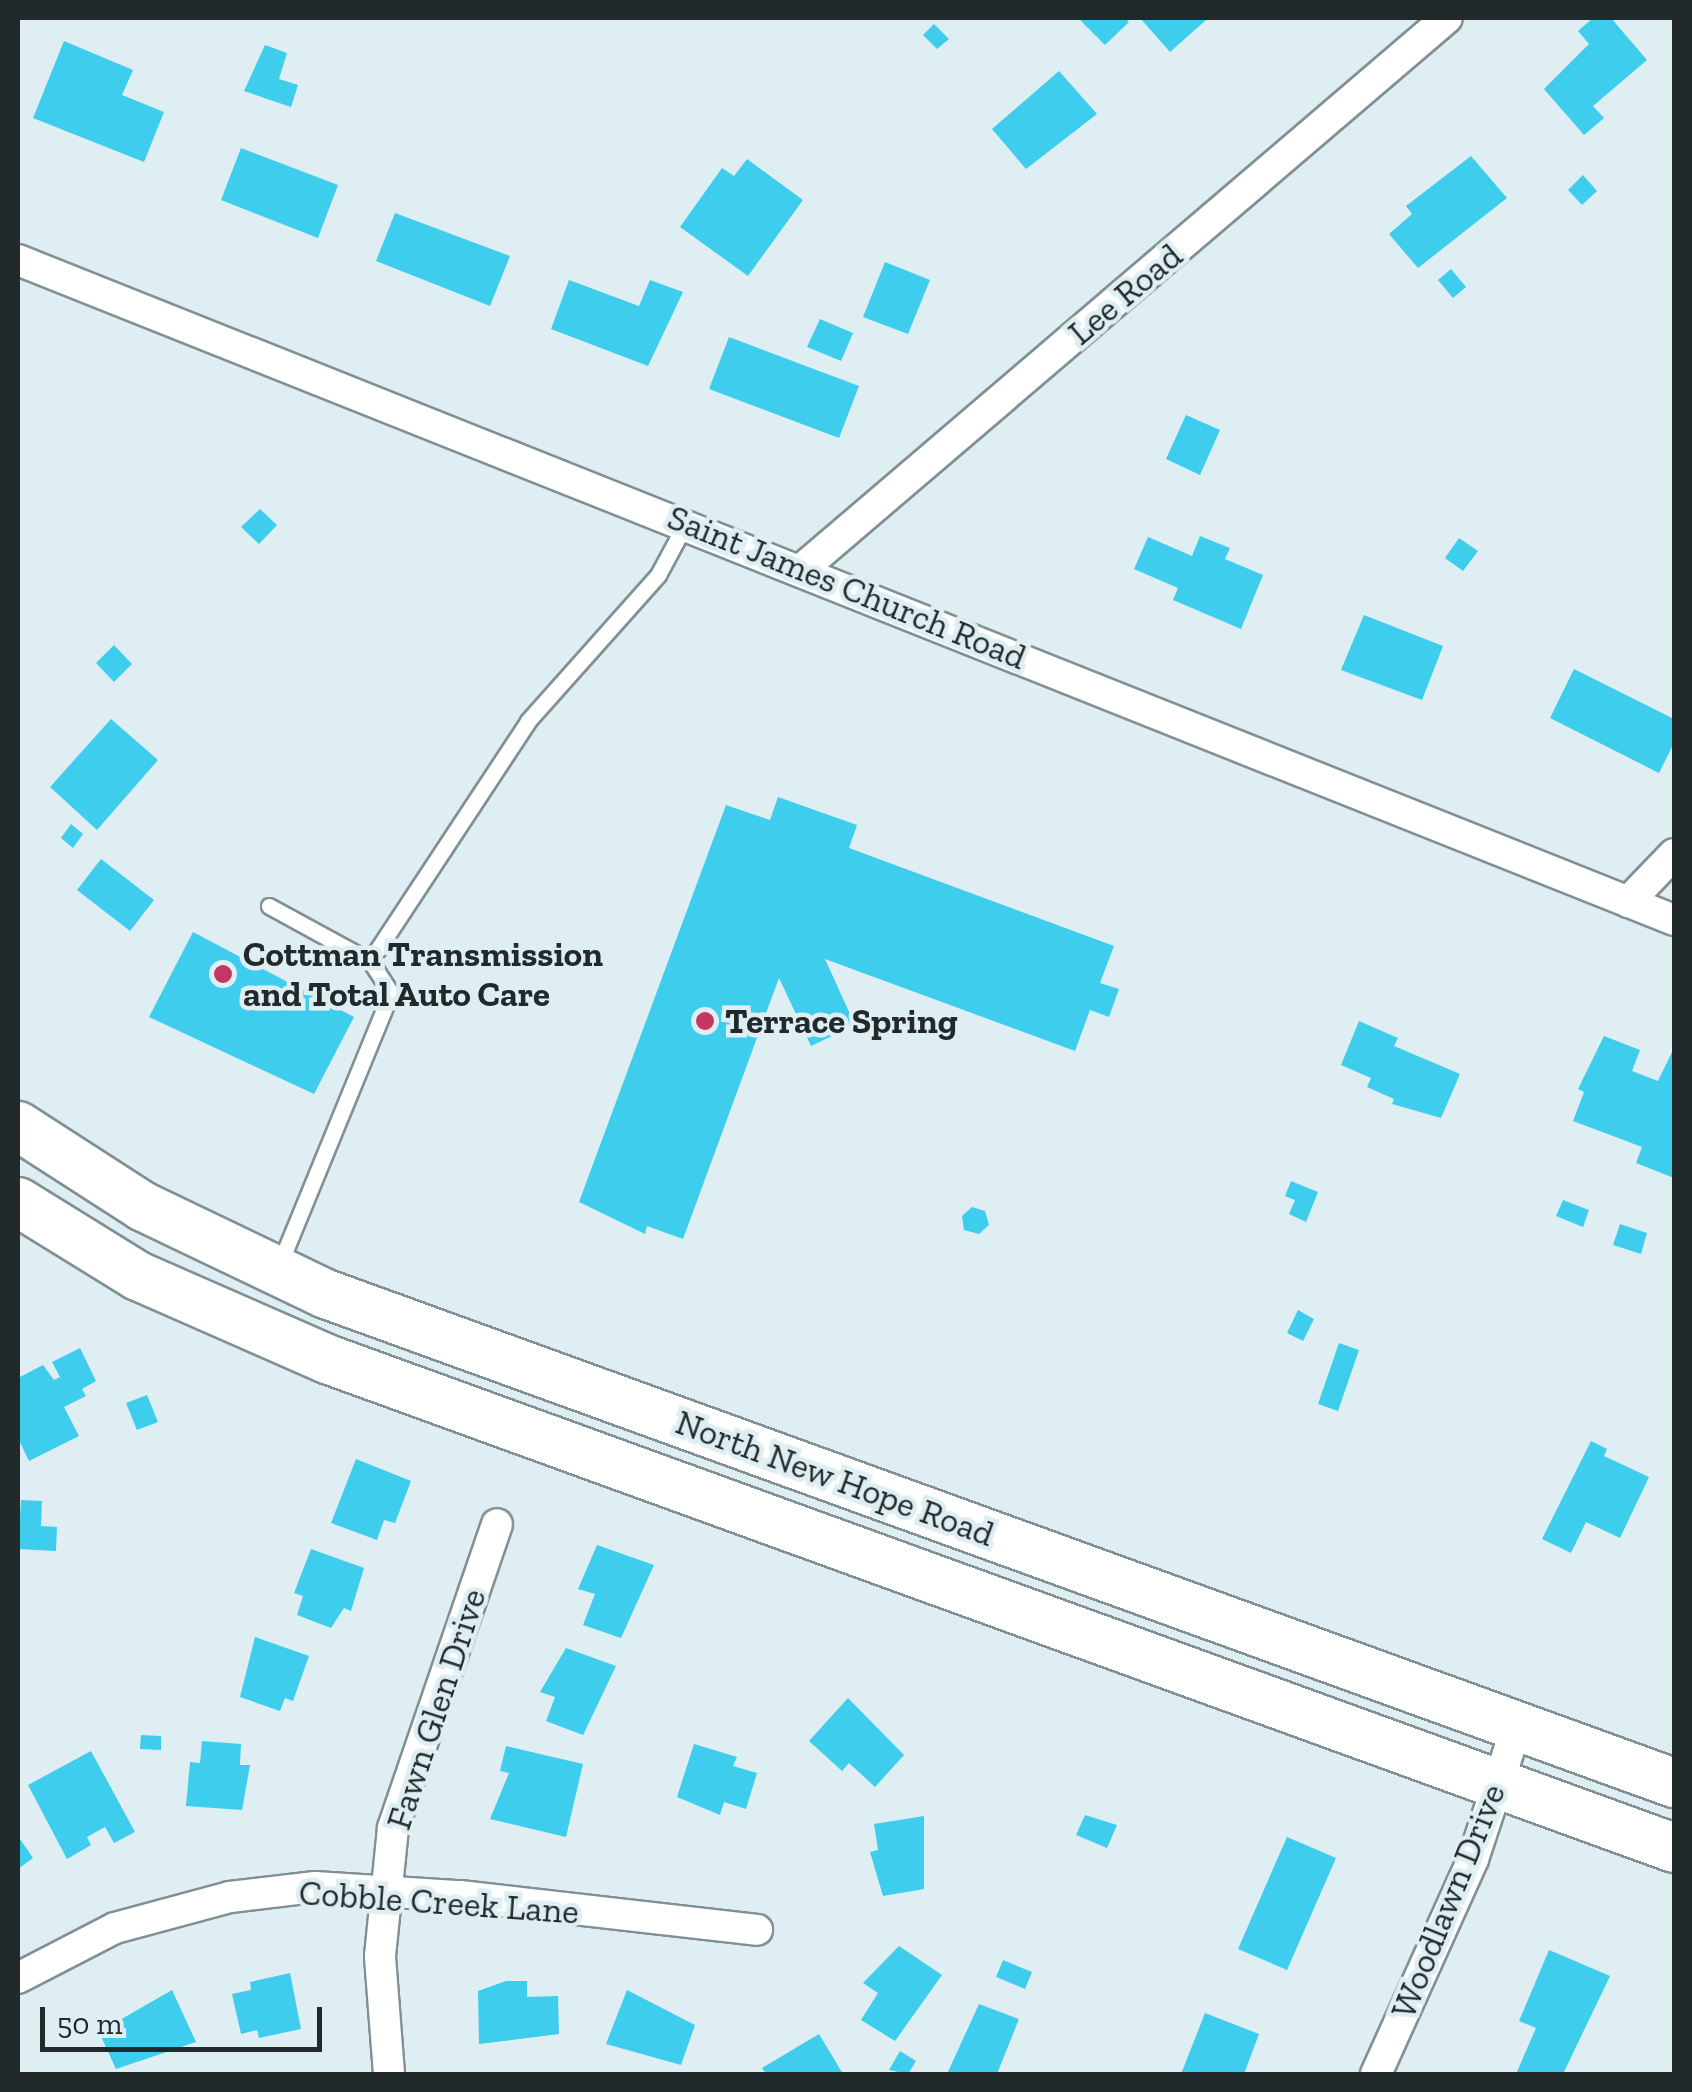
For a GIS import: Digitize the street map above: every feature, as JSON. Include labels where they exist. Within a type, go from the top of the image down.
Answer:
[{"type":"main road","name":"North New Hope Road","points":[[18,1126],[142,1206],[277,1272],[1674,1783]]},
{"type":"main road","name":"North New Hope Road","points":[[18,1202],[138,1276],[327,1359],[1674,1848]]},
{"type":"street","name":"Lee Road","points":[[802,569],[1447,18]]},
{"type":"street","name":"Saint James Church Road","points":[[18,260],[802,569],[1674,920]]},
{"type":"street","points":[[1628,902],[1674,854]]},
{"type":"street","name":"Fawn Glen Drive","points":[[389,2074],[380,1956],[393,1828],[498,1524]]},
{"type":"street","name":"Woodlawn Drive","points":[[1376,2074],[1472,1860],[1517,1726]]},
{"type":"street","name":"Cobble Creek Lane","points":[[18,1978],[115,1928],[230,1896],[314,1887],[757,1930]]},
{"type":"lane","points":[[370,961],[528,721],[658,576],[686,523]]},
{"type":"lane","points":[[269,906],[370,961],[391,993],[277,1272]]},
{"type":"building","points":[[1078,18],[1125,18],[1129,22],[1105,45]]},
{"type":"building","points":[[1140,18],[1203,18],[1206,20],[1170,52]]},
{"type":"building","points":[[1593,18],[1611,18],[1647,60],[1593,106],[1604,118],[1584,135],[1544,89],[1589,44],[1578,31]]},
{"type":"building","points":[[934,24],[949,39],[937,49],[923,35]]},
{"type":"building","points":[[64,41],[133,70],[122,95],[164,112],[144,162],[33,118]]},
{"type":"building","points":[[265,45],[287,53],[279,79],[298,85],[291,107],[244,91]]},
{"type":"building","points":[[1059,71],[1097,114],[1026,169],[992,129]]},
{"type":"building","points":[[241,148],[338,185],[318,238],[221,200]]},
{"type":"building","points":[[1471,156],[1507,198],[1418,268],[1389,234],[1412,214],[1406,206]]},
{"type":"building","points":[[747,159],[803,200],[748,276],[680,227],[722,168],[734,176]]},
{"type":"building","points":[[1583,175],[1597,191],[1582,205],[1568,190]]},
{"type":"building","points":[[395,213],[510,256],[490,306],[376,261]]},
{"type":"building","points":[[885,262],[930,280],[908,334],[863,317]]},
{"type":"building","points":[[1451,269],[1466,287],[1453,298],[1438,280]]},
{"type":"building","points":[[569,280],[639,306],[650,280],[683,292],[648,366],[551,329]]},
{"type":"building","points":[[820,319],[853,333],[841,361],[807,347]]},
{"type":"building","points":[[729,337],[859,386],[839,438],[709,389]]},
{"type":"building","points":[[1186,415],[1220,430],[1200,475],[1166,459]]},
{"type":"building","points":[[260,509],[277,525],[259,544],[241,527]]},
{"type":"building","points":[[1200,536],[1230,548],[1225,559],[1263,575],[1241,629],[1173,600],[1178,588],[1134,569],[1148,537],[1192,556]]},
{"type":"building","points":[[1459,538],[1478,551],[1463,571],[1445,558]]},
{"type":"building","points":[[1364,615],[1443,646],[1422,700],[1341,670]]},
{"type":"building","points":[[114,645],[132,664],[114,682],[96,663]]},
{"type":"building","points":[[1574,669],[1674,719],[1674,743],[1659,773],[1550,718]]},
{"type":"building","points":[[111,719],[158,760],[97,830],[50,787]]},
{"type":"building","name":"Terrace Spring","points":[[778,797],[857,825],[849,848],[1114,946],[1100,983],[1119,989],[1109,1017],[1090,1010],[1075,1051],[825,959],[855,1025],[811,1046],[779,978],[683,1239],[647,1226],[645,1234],[579,1202],[726,805],[770,820]]},
{"type":"building","points":[[71,824],[83,834],[73,848],[61,838]]},
{"type":"building","points":[[101,859],[154,900],[130,931],[77,890]]},
{"type":"building","name":"Cottman Transmission and Total Auto Care","points":[[193,932],[354,1017],[314,1094],[149,1017]]},
{"type":"building","points":[[1359,1021],[1398,1038],[1394,1046],[1460,1074],[1441,1118],[1392,1104],[1394,1099],[1367,1087],[1371,1078],[1341,1065]]},
{"type":"building","points":[[1604,1036],[1640,1050],[1632,1071],[1658,1081],[1674,1048],[1674,1178],[1636,1163],[1642,1147],[1573,1121],[1584,1092],[1578,1089]]},
{"type":"building","points":[[1291,1181],[1318,1192],[1306,1222],[1289,1214],[1295,1200],[1285,1196]]},
{"type":"building","points":[[1563,1200],[1589,1210],[1583,1227],[1556,1216]]},
{"type":"building","points":[[972,1207],[985,1211],[989,1225],[979,1234],[964,1230],[962,1216]]},
{"type":"building","points":[[1620,1224],[1647,1233],[1641,1254],[1613,1245]]},
{"type":"building","points":[[1298,1310],[1314,1319],[1303,1341],[1287,1333]]},
{"type":"building","points":[[1339,1343],[1359,1350],[1338,1411],[1318,1404]]},
{"type":"building","points":[[80,1348],[96,1381],[82,1389],[86,1396],[64,1407],[79,1436],[29,1461],[18,1438],[18,1378],[43,1365],[54,1380],[60,1377],[52,1362]]},
{"type":"building","points":[[147,1395],[158,1422],[137,1430],[126,1403]]},
{"type":"building","points":[[1591,1441],[1607,1449],[1604,1456],[1649,1477],[1620,1538],[1586,1522],[1571,1553],[1542,1539]]},
{"type":"building","points":[[356,1459],[411,1481],[395,1523],[384,1520],[377,1540],[331,1523]]},
{"type":"building","points":[[21,1500],[42,1501],[41,1526],[57,1527],[56,1551],[18,1549]]},
{"type":"building","points":[[597,1545],[654,1565],[621,1638],[583,1625],[595,1594],[578,1589]]},
{"type":"building","points":[[311,1549],[364,1568],[351,1611],[344,1608],[331,1628],[297,1615],[303,1596],[294,1593]]},
{"type":"building","points":[[255,1637],[309,1656],[293,1701],[285,1698],[280,1711],[240,1697]]},
{"type":"building","points":[[566,1648],[616,1666],[583,1735],[546,1721],[555,1697],[540,1692]]},
{"type":"building","points":[[848,1698],[904,1755],[875,1787],[849,1763],[842,1771],[809,1741]]},
{"type":"building","points":[[141,1735],[161,1736],[161,1750],[140,1749]]},
{"type":"building","points":[[202,1741],[241,1744],[240,1765],[250,1765],[242,1810],[186,1806],[190,1762],[200,1763]]},
{"type":"building","points":[[694,1744],[737,1757],[733,1766],[757,1773],[746,1809],[724,1802],[720,1815],[677,1797]]},
{"type":"building","points":[[506,1746],[583,1764],[566,1837],[490,1819],[509,1773],[500,1771]]},
{"type":"building","points":[[91,1751],[135,1832],[114,1843],[105,1827],[87,1837],[91,1845],[67,1859],[28,1785]]},
{"type":"building","points":[[1085,1815],[1117,1825],[1107,1848],[1076,1835]]},
{"type":"building","points":[[924,1816],[924,1889],[883,1896],[870,1852],[878,1850],[874,1824]]},
{"type":"building","points":[[18,1836],[33,1858],[18,1869]]},
{"type":"building","points":[[1287,1837],[1336,1858],[1287,1970],[1238,1949]]},
{"type":"building","points":[[899,1946],[942,1975],[895,2041],[861,2020],[878,1993],[863,1983]]},
{"type":"building","points":[[1549,1950],[1610,1976],[1563,2074],[1516,2074],[1536,2028],[1519,2021]]},
{"type":"building","points":[[1003,1960],[1032,1972],[1025,1989],[996,1977]]},
{"type":"building","points":[[290,1973],[301,2029],[259,2038],[257,2030],[241,2034],[232,1994],[251,1990],[250,1982]]},
{"type":"building","points":[[506,1981],[527,1981],[527,1997],[558,1996],[559,2034],[479,2044],[478,1991]]},
{"type":"building","points":[[172,1990],[196,2042],[116,2069],[99,2032]]},
{"type":"building","points":[[627,1990],[695,2025],[681,2065],[606,2044]]},
{"type":"building","points":[[979,2004],[1019,2019],[997,2074],[947,2074]]},
{"type":"building","points":[[1205,2013],[1259,2034],[1244,2074],[1181,2074]]},
{"type":"building","points":[[819,2034],[843,2074],[766,2074],[762,2068]]},
{"type":"building","points":[[900,2051],[916,2061],[908,2074],[889,2070]]},
{"type":"place","name":"Cottman Transmission and Total Auto Care","points":[[223,974]]},
{"type":"place","name":"Terrace Spring","points":[[705,1021]]}]
